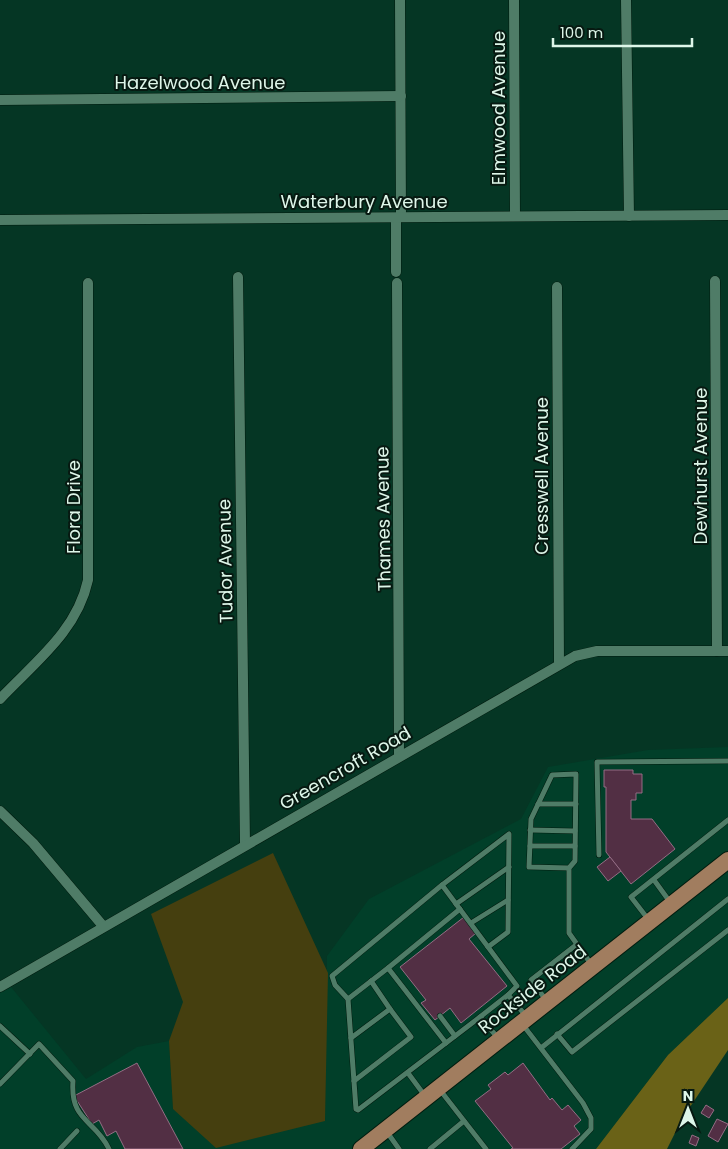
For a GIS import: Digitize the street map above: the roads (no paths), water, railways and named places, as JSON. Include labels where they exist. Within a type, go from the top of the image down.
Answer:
[{"type":"main road","name":"Rockside Road","points":[[361,1149],[728,860]]},
{"type":"street","points":[[396,272],[401,96],[400,0]]},
{"type":"street","name":"Elmwood Avenue","points":[[514,0],[516,216]]},
{"type":"street","points":[[626,0],[629,216]]},
{"type":"street","name":"Hazelwood Avenue","points":[[0,100],[401,96]]},
{"type":"street","name":"Waterbury Avenue","points":[[0,220],[728,215]]},
{"type":"street","name":"Tudor Avenue","points":[[238,277],[245,844]]},
{"type":"street","name":"Dewhurst Avenue","points":[[715,281],[717,651]]},
{"type":"street","name":"Flora Drive","points":[[0,699],[67,630],[80,608],[88,580],[88,283]]},
{"type":"street","name":"Thames Avenue","points":[[397,283],[399,755]]},
{"type":"street","name":"Cresswell Avenue","points":[[557,287],[559,664]]},
{"type":"street","name":"Greencroft Road","points":[[0,987],[102,926],[574,656],[597,651],[728,651]]},
{"type":"street","points":[[0,811],[32,843],[102,926]]},
{"type":"lane","points":[[599,854],[598,762],[728,760]]},
{"type":"lane","points":[[569,868],[529,867],[530,819],[552,774],[576,774],[575,861],[569,868],[569,933],[593,966]]},
{"type":"lane","points":[[538,804],[576,804]]},
{"type":"lane","points":[[650,921],[631,897],[728,820]]},
{"type":"lane","points":[[530,830],[576,831]]},
{"type":"lane","points":[[442,885],[458,906],[470,923],[517,986],[480,1017],[358,1110],[348,999],[335,985],[332,976],[442,885],[509,834],[508,932],[488,947]]},
{"type":"lane","points":[[530,846],[575,846]]},
{"type":"lane","points":[[348,999],[388,968],[458,906],[509,866]]},
{"type":"lane","points":[[654,880],[672,904]]},
{"type":"lane","points":[[541,1048],[728,899]]},
{"type":"lane","points":[[470,923],[508,900]]},
{"type":"lane","points":[[558,1034],[572,1052],[728,930]]},
{"type":"lane","points":[[548,1002],[531,980],[576,945]]},
{"type":"lane","points":[[388,968],[446,1043]]},
{"type":"lane","points":[[354,1081],[411,1037],[371,981]]},
{"type":"lane","points":[[508,994],[541,1048],[583,1102],[591,1118],[591,1129],[572,1149]]},
{"type":"lane","points":[[351,1038],[390,1009]]},
{"type":"lane","points":[[440,1016],[455,1036]]},
{"type":"lane","points":[[480,1017],[500,1041]]},
{"type":"lane","points":[[0,1026],[30,1054]]},
{"type":"lane","points":[[0,1084],[39,1044],[73,1081],[72,1097],[75,1108],[106,1148]]},
{"type":"lane","points":[[408,1072],[464,1121],[486,1149]]},
{"type":"lane","points":[[430,1149],[464,1121]]},
{"type":"lane","points":[[385,1130],[399,1149]]},
{"type":"lane","points":[[60,1149],[77,1131]]}]
